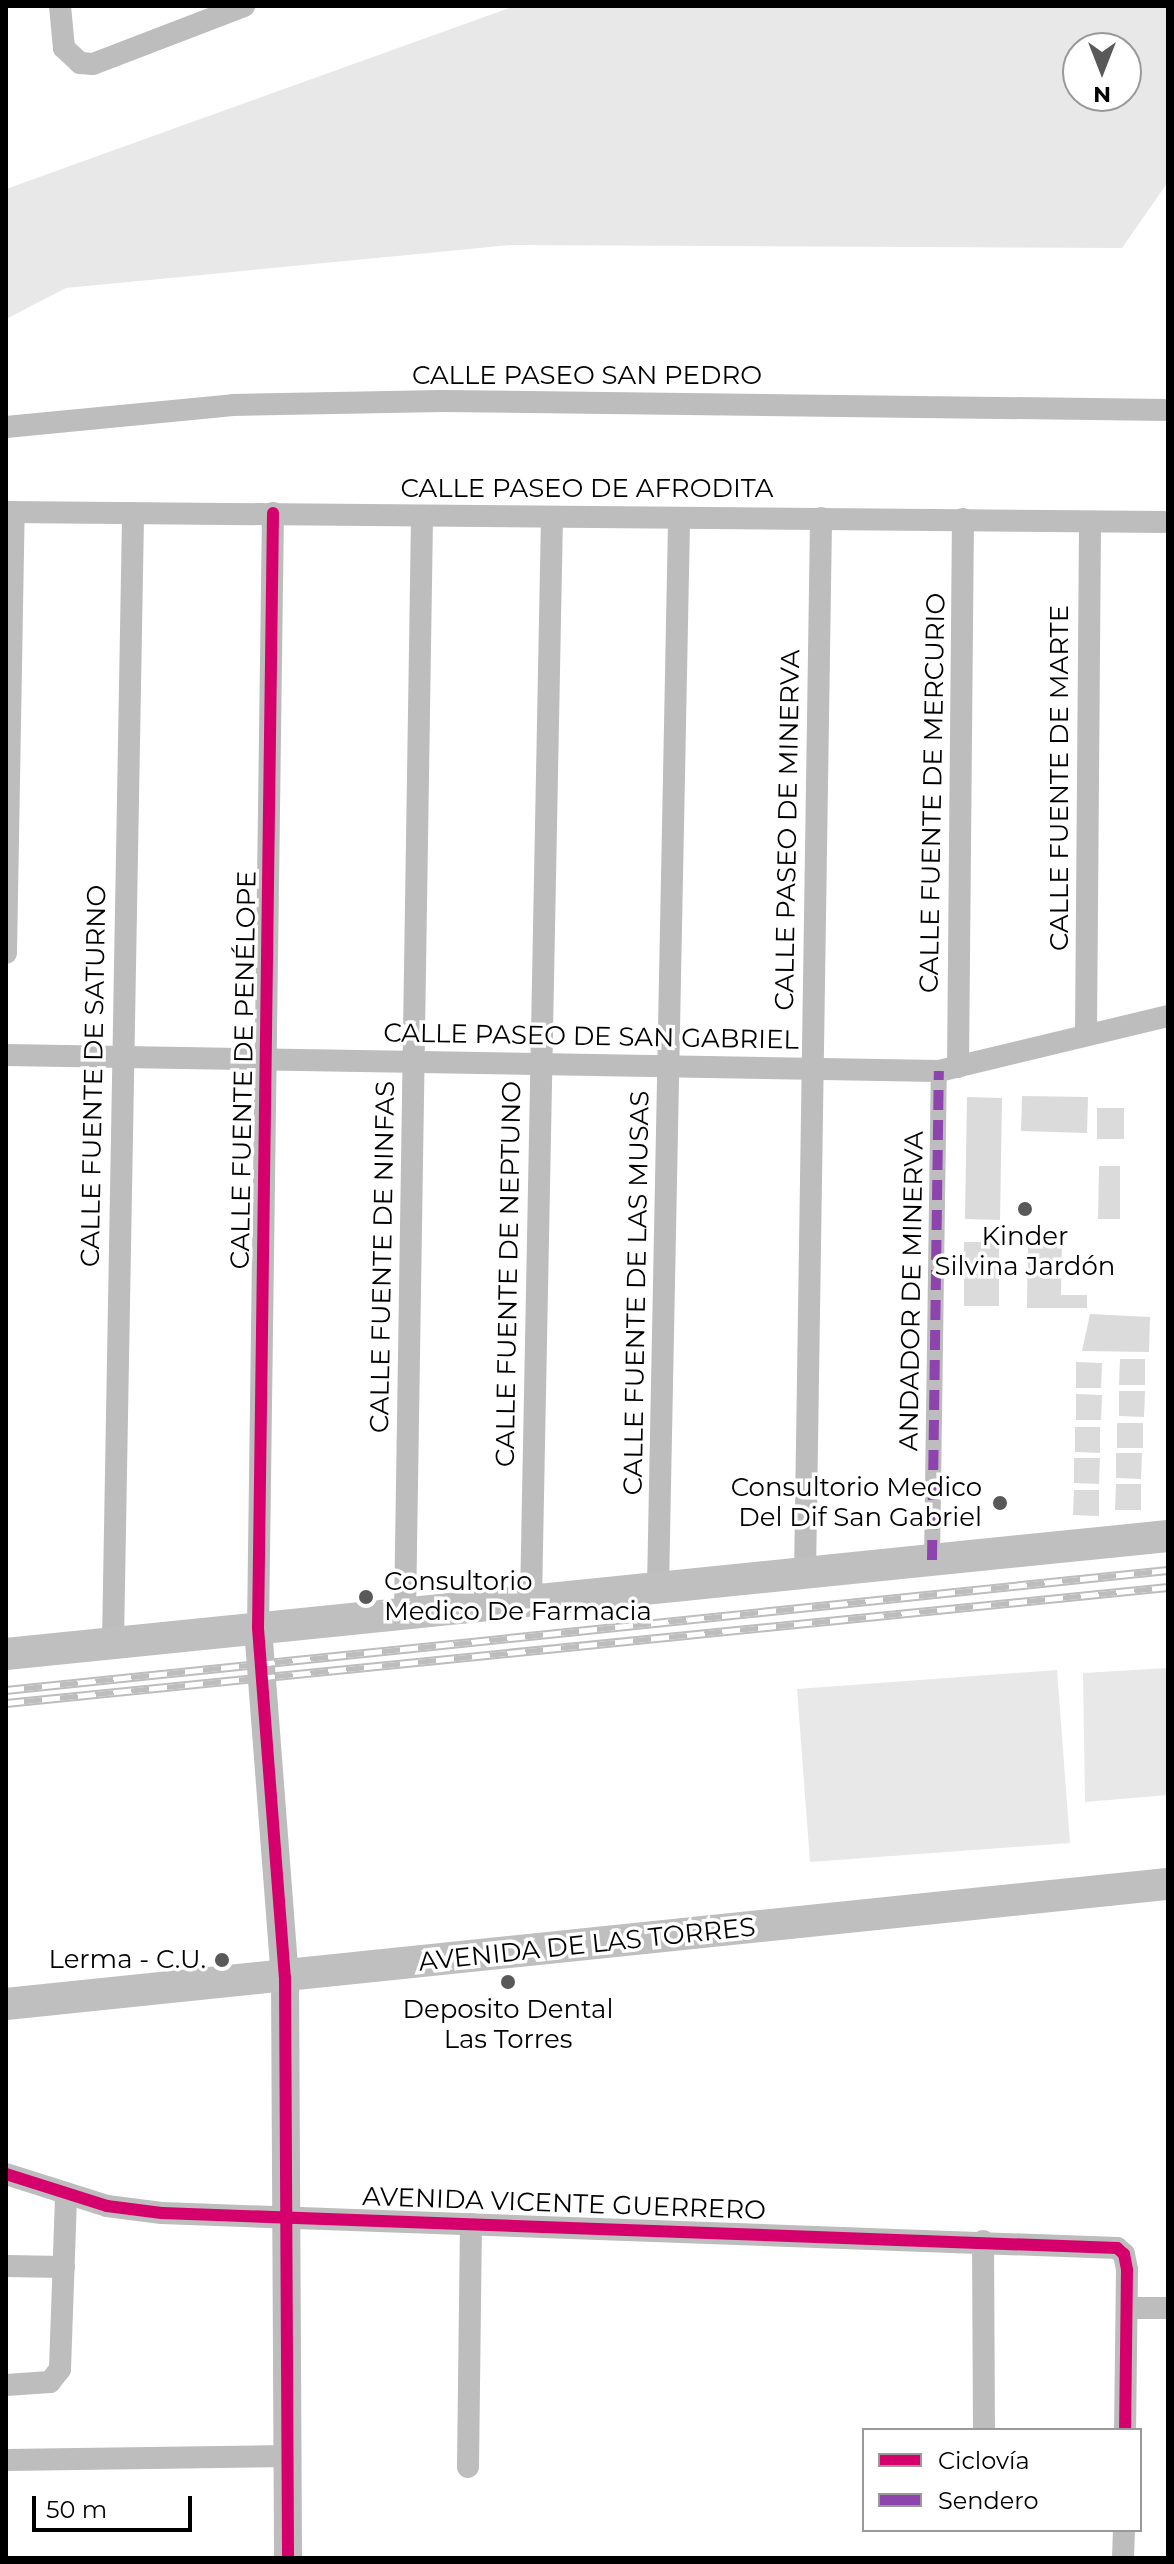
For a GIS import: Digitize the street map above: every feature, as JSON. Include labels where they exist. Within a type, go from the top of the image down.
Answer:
[{"type":"main road","points":[[6,1654],[1168,1536]]},
{"type":"main road","name":"AVENIDA DE LAS TORRES","points":[[6,2004],[1168,1884]]},
{"type":"street","points":[[60,6],[64,48],[80,63],[93,64],[244,6]]},
{"type":"street","name":"CALLE PASEO SAN PEDRO","points":[[6,427],[233,405],[412,402],[1168,410]]},
{"type":"street","points":[[6,953],[10,512]]},
{"type":"street","name":"CALLE PASEO DE AFRODITA","points":[[10,512],[1168,522]]},
{"type":"street","name":"CALLE FUENTE DE SATURNO","points":[[113,1641],[133,513]]},
{"type":"street","name":"CALLE FUENTE DE PENÉLOPE","points":[[258,1628],[273,513]]},
{"type":"street","name":"CALLE FUENTE DE NINFAS","points":[[405,1613],[422,517]]},
{"type":"street","name":"CALLE FUENTE DE NEPTUNO","points":[[531,1600],[552,518]]},
{"type":"street","name":"CALLE PASEO DE MINERVA","points":[[805,1575],[821,518]]},
{"type":"street","name":"CALLE FUENTE DE MERCURIO","points":[[948,1069],[963,519]]},
{"type":"street","name":"CALLE FUENTE DE LAS MUSAS","points":[[658,1587],[679,520]]},
{"type":"street","name":"CALLE FUENTE DE MARTE","points":[[1086,1034],[1090,522]]},
{"type":"street","name":"CALLE PASEO DE SAN GABRIEL","points":[[6,1055],[542,1062],[813,1070],[948,1069],[1168,1016]]},
{"type":"street","name":"ANDADOR DE MINERVA","points":[[932,1560],[948,1069]]},
{"type":"street","points":[[258,1628],[285,1977],[288,2558]]},
{"type":"street","name":"AVENIDA VICENTE GUERRERO","points":[[6,2174],[107,2206],[162,2213],[1103,2245],[1124,2254],[1127,2308]]},
{"type":"street","points":[[6,2385],[42,2385],[56,2377],[66,2194]]},
{"type":"street","points":[[468,2467],[471,2224]]},
{"type":"street","points":[[983,2241],[984,2428]]},
{"type":"street","points":[[6,2266],[64,2267]]},
{"type":"street","points":[[1125,2428],[1127,2308],[1168,2308]]},
{"type":"street","points":[[6,2460],[287,2456]]},
{"type":"street","points":[[1123,2558],[1124,2532]]},
{"type":"shaded area","points":[[515,6],[1168,6],[1168,182],[1122,248],[511,245],[66,288],[6,319],[6,189]]},
{"type":"shaded area","points":[[1168,1668],[1168,1795],[1085,1802],[1083,1673]]},
{"type":"shaded area","points":[[1057,1670],[1070,1843],[810,1862],[797,1689]]},
{"type":"building","points":[[1022,1096],[1088,1097],[1087,1133],[1021,1131]]},
{"type":"building","points":[[967,1097],[1002,1098],[1000,1220],[965,1219]]},
{"type":"building","points":[[1097,1108],[1124,1108],[1124,1139],[1097,1139]]},
{"type":"building","points":[[1099,1166],[1120,1166],[1120,1219],[1098,1219]]},
{"type":"building","points":[[964,1242],[999,1242],[999,1306],[964,1306]]},
{"type":"building","points":[[1028,1243],[1062,1244],[1061,1295],[1087,1295],[1087,1308],[1027,1308]]},
{"type":"building","points":[[1090,1314],[1150,1317],[1149,1352],[1082,1351]]},
{"type":"building","points":[[1120,1359],[1145,1359],[1145,1385],[1119,1385]]},
{"type":"building","points":[[1076,1362],[1102,1363],[1101,1388],[1076,1388]]},
{"type":"building","points":[[1119,1391],[1145,1391],[1144,1417],[1119,1416]]},
{"type":"building","points":[[1076,1394],[1102,1395],[1101,1420],[1076,1420]]},
{"type":"building","points":[[1117,1423],[1143,1423],[1143,1448],[1117,1448]]},
{"type":"building","points":[[1075,1427],[1100,1427],[1100,1453],[1075,1452]]},
{"type":"building","points":[[1116,1453],[1142,1453],[1141,1479],[1116,1478]]},
{"type":"building","points":[[1074,1458],[1100,1458],[1099,1484],[1074,1483]]},
{"type":"building","points":[[1116,1484],[1141,1484],[1141,1510],[1115,1510]]},
{"type":"building","points":[[1074,1490],[1099,1490],[1099,1516],[1073,1515]]},
{"type":"railway","points":[[6,1690],[1168,1570]]},
{"type":"railway","points":[[6,1703],[1168,1587]]},
{"type":"marked path","points":[[932,1560],[939,1071]]},
{"type":"cycle path","points":[[273,513],[258,1628],[285,1977],[288,2558]]},
{"type":"cycle path","points":[[6,2174],[107,2206],[162,2213],[1117,2248],[1124,2254],[1127,2270],[1125,2428]]},
{"type":"place","name":"Kinder Silvina Jardón","points":[[1025,1209]]},
{"type":"place","name":"Consultorio Medico Del Dif San Gabriel","points":[[1000,1503]]},
{"type":"place","name":"Consultorio Medico De Farmacia","points":[[366,1597]]},
{"type":"place","name":"Lerma - C.U.","points":[[222,1960]]},
{"type":"place","name":"Deposito Dental Las Torres","points":[[508,1982]]}]
